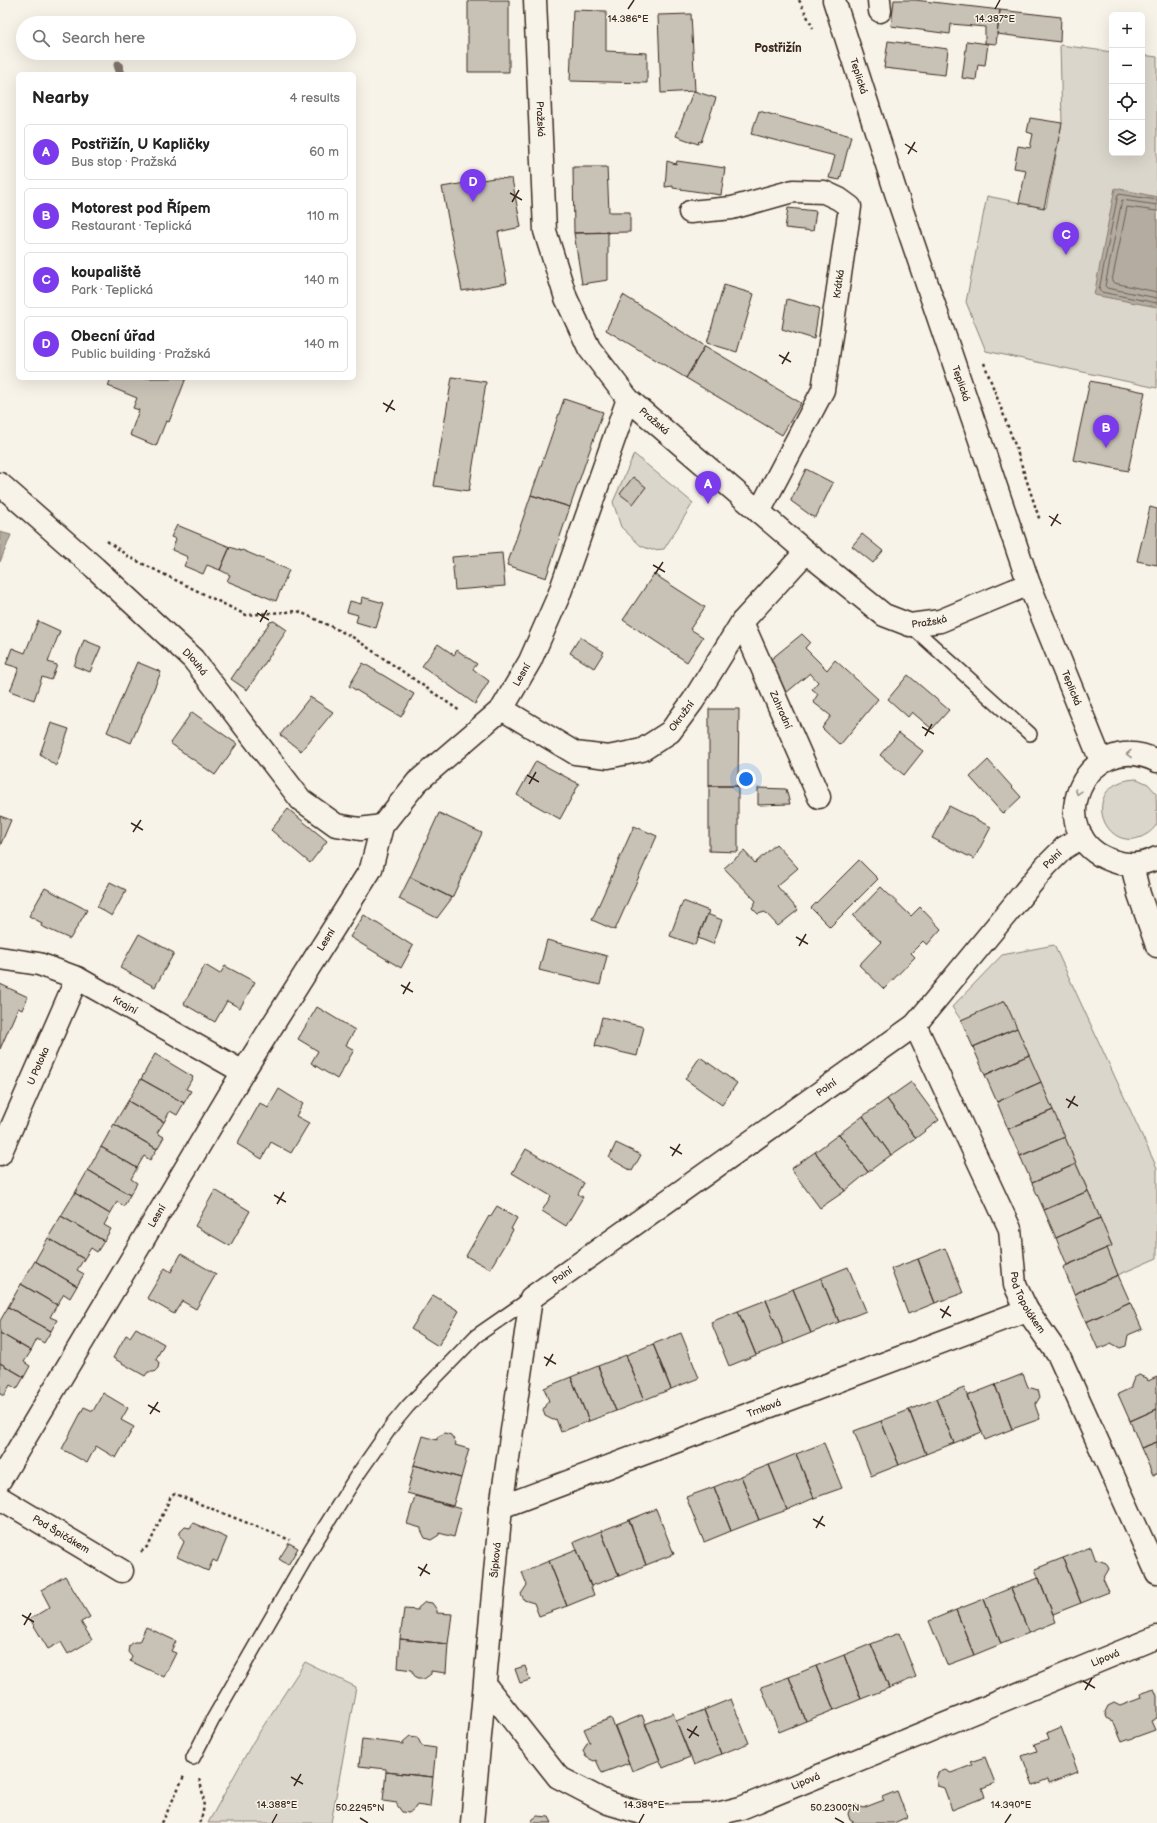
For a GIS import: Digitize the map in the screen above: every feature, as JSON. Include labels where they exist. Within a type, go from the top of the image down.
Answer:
[{"type":"street","name":"Pražská","points":[[535,0],[545,231],[566,298],[589,348],[628,399],[806,552],[884,615],[910,626],[940,621],[1029,584]]},
{"type":"street","name":"Teplická","points":[[834,0],[896,193],[1029,584],[1102,762]]},
{"type":"street","name":"Krátká","points":[[690,212],[732,208],[793,191],[824,192],[839,198],[850,207],[823,390],[759,512]]},
{"type":"street","name":"Lesní","points":[[0,1480],[243,1072],[371,869],[382,826],[417,782],[502,709],[530,661],[559,595],[628,399]]},
{"type":"street","name":"Dlouhá","points":[[0,484],[95,568],[193,659],[301,800],[336,825],[360,830],[382,826]]},
{"type":"street","name":"Okružní","points":[[502,709],[575,754],[608,757],[642,750],[670,732],[693,701],[742,622],[806,552]]},
{"type":"street","name":"Zahradní","points":[[742,622],[819,797]]},
{"type":"street","points":[[1157,761],[1148,756],[1126,754],[1114,756],[1102,762],[1085,777],[1076,797],[1075,816],[1082,837],[1089,846],[1108,860],[1132,865],[1157,858]]},
{"type":"street","name":"Polní","points":[[531,1298],[915,1025],[1046,866],[1064,848],[1082,837]]},
{"type":"street","points":[[1132,865],[1139,894],[1157,946]]},
{"type":"street","name":"Krajní","points":[[0,958],[39,964],[77,978],[243,1072]]},
{"type":"street","name":"U Potoka","points":[[0,1154],[77,978]]},
{"type":"street","name":"Pod Topolákem","points":[[915,1025],[1010,1230],[1015,1285],[1027,1310],[1058,1356],[1157,1573]]},
{"type":"street","name":"Šípková","points":[[472,1823],[486,1686],[501,1507],[531,1298]]},
{"type":"street","name":"Trnková","points":[[501,1507],[1027,1310]]},
{"type":"street","name":"Pod Špičákem","points":[[0,1498],[122,1571]]},
{"type":"street","name":"Lipová","points":[[486,1686],[558,1777],[608,1803],[650,1816],[717,1814],[741,1808],[1157,1638]]},
{"type":"lane","points":[[910,626],[1030,734]]},
{"type":"lane","points":[[193,1758],[212,1721],[311,1549],[356,1477],[392,1424],[476,1336],[531,1298]]},
{"type":"path","points":[[105,539],[129,557],[246,615],[298,611],[351,636],[482,726]]},
{"type":"path","points":[[122,1571],[149,1545],[171,1496],[175,1494],[311,1549]]},
{"type":"path","points":[[162,1823],[193,1758]]},
{"type":"path","points":[[193,1758],[205,1800],[202,1817],[199,1823]]},
{"type":"shaded area","points":[[1060,45],[1109,52],[1109,156],[1145,156],[1145,55],[1157,57],[1157,388],[986,351],[966,302],[987,196],[1046,208],[1062,123]]},
{"type":"shaded area","points":[[634,454],[693,503],[664,549],[652,550],[641,546],[621,527],[613,502]]},
{"type":"shaded area","points":[[1137,779],[1148,784],[1156,793],[1157,823],[1146,835],[1127,839],[1115,835],[1107,826],[1102,815],[1102,802],[1108,791],[1119,783]]},
{"type":"shaded area","points":[[1054,945],[1157,1168],[1157,1258],[1118,1275],[1107,1248],[1112,1245],[1005,1002],[961,1020],[952,1007],[1002,955]]},
{"type":"shaded area","points":[[305,1662],[356,1687],[331,1823],[208,1823],[253,1742]]},
{"type":"water","points":[[1115,188],[1157,197],[1157,307],[1094,295]]},
{"type":"water","points":[[0,532],[11,535],[0,562]]},
{"type":"building","points":[[468,0],[509,0],[509,72],[468,72]]},
{"type":"building","points":[[894,0],[915,0],[1000,10],[996,44],[985,43],[985,27],[951,24],[950,34],[891,26]]},
{"type":"building","points":[[573,10],[606,11],[606,51],[647,53],[647,83],[570,81]]},
{"type":"building","points":[[1000,10],[1061,17],[1060,42],[997,34]]},
{"type":"building","points":[[691,14],[695,91],[661,93],[658,15]]},
{"type":"building","points":[[888,41],[948,49],[945,75],[884,68]]},
{"type":"building","points":[[967,41],[988,44],[985,65],[978,64],[976,80],[962,78]]},
{"type":"building","points":[[694,91],[716,98],[701,142],[699,141],[698,144],[676,136]]},
{"type":"building","points":[[759,111],[851,136],[840,180],[829,178],[835,156],[751,134]]},
{"type":"building","points":[[1030,118],[1062,123],[1044,208],[1019,203],[1026,170],[1014,168],[1018,146],[1030,148],[1033,134],[1027,132]]},
{"type":"building","points":[[667,161],[676,164],[677,161],[725,168],[721,195],[673,188],[673,186],[665,187]]},
{"type":"building","points":[[573,167],[607,167],[609,212],[630,212],[630,232],[574,233]]},
{"type":"building","points":[[494,178],[512,179],[521,227],[498,232],[507,283],[462,291],[442,187]]},
{"type":"building","points":[[788,208],[816,211],[813,231],[785,228]]},
{"type":"building","points":[[608,232],[608,280],[582,284],[574,233]]},
{"type":"building","points":[[724,285],[754,294],[737,352],[707,343]]},
{"type":"building","points":[[623,295],[705,346],[686,378],[606,330]]},
{"type":"building","points":[[787,299],[819,308],[814,339],[782,329]]},
{"type":"building","points":[[705,346],[801,403],[782,435],[686,378]]},
{"type":"building","points":[[452,377],[486,382],[469,491],[434,486]]},
{"type":"building","points":[[110,380],[185,380],[169,422],[166,421],[156,446],[130,435],[139,410],[133,408],[137,398],[108,386]]},
{"type":"building","points":[[1090,381],[1145,392],[1128,471],[1073,460]]},
{"type":"building","points":[[564,399],[603,412],[570,507],[531,495]]},
{"type":"building","points":[[806,469],[833,483],[816,517],[813,517],[791,501]]},
{"type":"building","points":[[633,477],[646,487],[633,504],[620,494]]},
{"type":"building","points":[[531,495],[570,507],[546,578],[507,565]]},
{"type":"building","points":[[1150,507],[1157,509],[1157,565],[1137,561]]},
{"type":"building","points":[[177,525],[230,547],[220,570],[207,565],[203,574],[184,566],[188,557],[172,550],[176,539],[171,537]]},
{"type":"building","points":[[862,534],[883,551],[873,563],[852,546]]},
{"type":"building","points":[[230,547],[241,551],[242,550],[289,570],[276,601],[227,581],[230,575],[220,570]]},
{"type":"building","points":[[502,553],[505,586],[455,590],[452,557]]},
{"type":"building","points":[[654,574],[705,607],[690,629],[703,637],[687,662],[623,620]]},
{"type":"building","points":[[362,597],[384,603],[376,628],[356,622],[358,615],[347,612],[350,601],[361,604]]},
{"type":"building","points":[[38,621],[60,631],[48,662],[57,665],[51,680],[42,677],[34,700],[10,691],[19,668],[6,664],[12,648],[25,653]]},
{"type":"building","points":[[274,621],[287,630],[247,690],[231,679],[270,622]]},
{"type":"building","points":[[802,634],[810,642],[805,648],[827,670],[835,660],[878,699],[840,745],[822,728],[831,716],[813,702],[818,694],[812,689],[818,682],[810,673],[786,693],[770,660]]},
{"type":"building","points":[[580,637],[604,652],[594,668],[570,653]]},
{"type":"building","points":[[84,640],[101,647],[90,672],[74,666]]},
{"type":"building","points":[[438,644],[454,655],[457,650],[477,664],[473,669],[489,681],[475,704],[422,666]]},
{"type":"building","points":[[137,662],[161,672],[131,743],[107,732]]},
{"type":"building","points":[[363,663],[414,694],[401,717],[349,686]]},
{"type":"building","points":[[908,675],[949,710],[932,729],[912,712],[908,717],[888,699]]},
{"type":"building","points":[[310,697],[333,712],[301,751],[280,735]]},
{"type":"building","points":[[709,709],[739,709],[738,786],[709,786]]},
{"type":"building","points":[[192,712],[237,744],[215,775],[170,743]]},
{"type":"building","points":[[51,723],[69,729],[56,766],[40,754]]},
{"type":"building","points":[[899,733],[923,751],[904,775],[880,755]]},
{"type":"building","points":[[988,760],[1021,797],[1003,814],[970,777]]},
{"type":"building","points":[[536,761],[579,784],[560,819],[517,795]]},
{"type":"building","points":[[709,786],[738,786],[738,852],[709,851]]},
{"type":"building","points":[[758,788],[786,789],[790,804],[758,805]]},
{"type":"building","points":[[949,806],[991,827],[974,859],[932,838]]},
{"type":"building","points":[[288,809],[327,841],[310,863],[271,830]]},
{"type":"building","points":[[439,813],[482,833],[452,898],[410,877]]},
{"type":"building","points":[[0,816],[11,820],[0,846]]},
{"type":"building","points":[[634,826],[657,836],[615,930],[592,920]]},
{"type":"building","points":[[776,844],[798,868],[777,886],[798,910],[778,926],[765,912],[758,914],[752,908],[756,901],[724,868],[744,851],[755,863]]},
{"type":"building","points":[[859,860],[878,879],[830,927],[811,908]]},
{"type":"building","points":[[410,877],[452,898],[437,918],[399,899]]},
{"type":"building","points":[[110,882],[126,890],[112,916],[97,907]]},
{"type":"building","points":[[881,887],[911,916],[920,907],[941,929],[927,945],[923,941],[911,953],[915,957],[884,989],[859,965],[881,942],[853,916]]},
{"type":"building","points":[[45,888],[87,910],[70,939],[41,926],[42,923],[29,916]]},
{"type":"building","points":[[683,901],[709,911],[695,945],[670,936]]},
{"type":"building","points":[[707,914],[722,920],[713,944],[698,938]]},
{"type":"building","points":[[364,915],[413,946],[401,968],[350,937]]},
{"type":"building","points":[[139,934],[174,953],[155,987],[120,968]]},
{"type":"building","points":[[547,940],[607,956],[600,985],[539,970]]},
{"type":"building","points":[[205,965],[220,974],[225,966],[255,982],[240,1008],[227,1001],[215,1022],[184,1004]]},
{"type":"building","points":[[0,984],[28,997],[22,1010],[18,1008],[0,1049]]},
{"type":"building","points":[[1005,1001],[1017,1028],[973,1047],[961,1020]]},
{"type":"building","points":[[317,1007],[355,1030],[346,1045],[354,1050],[337,1079],[311,1063],[318,1051],[298,1039]]},
{"type":"building","points":[[602,1017],[644,1027],[637,1056],[595,1046]]},
{"type":"building","points":[[1017,1028],[1029,1055],[985,1075],[973,1047]]},
{"type":"building","points":[[155,1054],[193,1077],[186,1089],[191,1091],[184,1103],[141,1079]]},
{"type":"building","points":[[1029,1055],[1041,1082],[997,1102],[985,1075]]},
{"type":"building","points":[[700,1057],[737,1083],[722,1105],[685,1079]]},
{"type":"building","points":[[141,1079],[184,1103],[177,1115],[170,1111],[164,1122],[128,1101]]},
{"type":"building","points":[[911,1082],[939,1120],[916,1138],[887,1099]]},
{"type":"building","points":[[1041,1082],[1053,1110],[1008,1129],[997,1102]]},
{"type":"building","points":[[279,1089],[303,1104],[296,1116],[309,1123],[291,1153],[271,1142],[262,1159],[237,1144],[260,1103],[268,1108]]},
{"type":"building","points":[[887,1099],[916,1138],[891,1155],[863,1116]]},
{"type":"building","points":[[128,1101],[164,1122],[157,1133],[164,1137],[157,1149],[114,1124]]},
{"type":"building","points":[[1053,1110],[1065,1137],[1020,1156],[1008,1129]]},
{"type":"building","points":[[863,1116],[891,1155],[868,1172],[839,1134]]},
{"type":"building","points":[[114,1124],[157,1149],[150,1160],[144,1156],[137,1168],[101,1147]]},
{"type":"building","points":[[839,1134],[868,1172],[845,1191],[815,1152]]},
{"type":"building","points":[[1065,1137],[1076,1164],[1032,1183],[1020,1156]]},
{"type":"building","points":[[616,1143],[641,1155],[632,1171],[609,1158]]},
{"type":"building","points":[[101,1147],[137,1168],[131,1179],[137,1183],[130,1195],[88,1170]]},
{"type":"building","points":[[526,1149],[584,1183],[578,1194],[583,1197],[566,1226],[542,1211],[551,1196],[512,1173]]},
{"type":"building","points":[[815,1152],[845,1191],[820,1208],[791,1169]]},
{"type":"building","points":[[1076,1164],[1088,1191],[1044,1210],[1032,1183]]},
{"type":"building","points":[[88,1170],[130,1195],[124,1206],[117,1202],[110,1214],[75,1193]]},
{"type":"building","points":[[215,1190],[250,1211],[230,1246],[195,1226]]},
{"type":"building","points":[[1088,1191],[1100,1218],[1056,1238],[1044,1210]]},
{"type":"building","points":[[75,1193],[110,1214],[104,1225],[111,1229],[104,1241],[61,1216]]},
{"type":"building","points":[[497,1206],[517,1218],[511,1229],[513,1230],[490,1269],[466,1256],[489,1216],[490,1217]]},
{"type":"building","points":[[61,1216],[104,1241],[97,1252],[91,1248],[84,1259],[48,1238]]},
{"type":"building","points":[[1100,1218],[1112,1246],[1067,1265],[1056,1238]]},
{"type":"building","points":[[48,1238],[84,1259],[77,1270],[84,1274],[77,1286],[35,1261]]},
{"type":"building","points":[[945,1248],[963,1293],[935,1303],[918,1259]]},
{"type":"building","points":[[1107,1248],[1118,1275],[1074,1294],[1063,1267]]},
{"type":"building","points":[[181,1254],[216,1274],[196,1309],[182,1301],[174,1314],[147,1298],[165,1268],[171,1272]]},
{"type":"building","points":[[918,1259],[935,1303],[908,1314],[891,1269]]},
{"type":"building","points":[[35,1261],[77,1286],[70,1298],[64,1294],[57,1305],[21,1284]]},
{"type":"building","points":[[848,1267],[866,1311],[839,1322],[821,1278]]},
{"type":"building","points":[[1118,1275],[1130,1302],[1086,1322],[1074,1294]]},
{"type":"building","points":[[821,1278],[839,1322],[811,1333],[793,1289]]},
{"type":"building","points":[[21,1284],[57,1305],[50,1317],[57,1320],[51,1331],[8,1307]]},
{"type":"building","points":[[793,1289],[811,1333],[784,1344],[766,1300]]},
{"type":"building","points":[[433,1295],[459,1311],[438,1346],[411,1329]]},
{"type":"building","points":[[766,1300],[784,1344],[756,1355],[738,1311]]},
{"type":"building","points":[[1130,1302],[1142,1329],[1128,1335],[1126,1346],[1120,1348],[1111,1343],[1098,1349],[1086,1322]]},
{"type":"building","points":[[8,1307],[51,1331],[44,1343],[37,1339],[31,1351],[0,1333],[0,1321]]},
{"type":"building","points":[[738,1311],[756,1355],[729,1366],[711,1322]]},
{"type":"building","points":[[136,1328],[164,1344],[156,1359],[159,1363],[158,1368],[154,1372],[148,1372],[145,1376],[113,1358],[126,1335],[130,1337]]},
{"type":"building","points":[[0,1333],[31,1351],[24,1362],[30,1366],[24,1377],[0,1363]]},
{"type":"building","points":[[681,1333],[699,1378],[671,1389],[653,1344]]},
{"type":"building","points":[[653,1344],[671,1389],[644,1400],[626,1355]]},
{"type":"building","points":[[626,1355],[644,1400],[616,1411],[598,1366]]},
{"type":"building","points":[[0,1363],[24,1377],[17,1389],[10,1385],[4,1396],[0,1394]]},
{"type":"building","points":[[598,1366],[616,1411],[589,1421],[571,1377]]},
{"type":"building","points":[[1023,1374],[1028,1387],[1038,1390],[1040,1397],[1035,1405],[1040,1419],[1012,1429],[995,1385]]},
{"type":"building","points":[[1139,1375],[1147,1378],[1148,1381],[1157,1377],[1157,1409],[1130,1421],[1118,1394],[1131,1388],[1134,1378]]},
{"type":"building","points":[[571,1377],[589,1421],[561,1432],[556,1419],[553,1420],[545,1416],[543,1410],[549,1401],[544,1388]]},
{"type":"building","points":[[995,1385],[1012,1429],[985,1440],[967,1396]]},
{"type":"building","points":[[964,1388],[982,1432],[954,1443],[936,1399]]},
{"type":"building","points":[[103,1393],[128,1408],[121,1420],[134,1427],[116,1458],[96,1446],[87,1463],[62,1449],[84,1407],[93,1411]]},
{"type":"building","points":[[936,1399],[954,1443],[926,1454],[909,1410]]},
{"type":"building","points":[[1157,1409],[1157,1442],[1141,1448],[1130,1421]]},
{"type":"building","points":[[909,1410],[926,1454],[899,1465],[881,1421]]},
{"type":"building","points":[[881,1421],[899,1465],[871,1476],[854,1431]]},
{"type":"building","points":[[445,1433],[451,1435],[456,1443],[455,1445],[469,1449],[461,1478],[414,1465],[423,1436],[437,1440],[437,1437]]},
{"type":"building","points":[[1157,1442],[1157,1474],[1153,1475],[1141,1448]]},
{"type":"building","points":[[824,1443],[842,1488],[814,1498],[796,1454]]},
{"type":"building","points":[[796,1454],[814,1498],[787,1510],[769,1465]]},
{"type":"building","points":[[414,1465],[461,1478],[453,1506],[407,1493]]},
{"type":"building","points":[[769,1465],[787,1510],[759,1520],[741,1476]]},
{"type":"building","points":[[741,1476],[759,1520],[731,1531],[714,1487]]},
{"type":"building","points":[[714,1487],[731,1531],[704,1542],[686,1497]]},
{"type":"building","points":[[415,1496],[461,1509],[454,1537],[439,1533],[439,1535],[431,1540],[425,1538],[421,1528],[407,1524]]},
{"type":"building","points":[[656,1509],[674,1554],[646,1565],[629,1520]]},
{"type":"building","points":[[629,1520],[646,1565],[619,1576],[601,1531]]},
{"type":"building","points":[[193,1523],[227,1538],[217,1562],[213,1560],[208,1571],[177,1557],[184,1542],[180,1536],[180,1532],[185,1527],[190,1528]]},
{"type":"building","points":[[601,1531],[619,1576],[591,1586],[574,1542]]},
{"type":"building","points":[[289,1543],[298,1548],[288,1565],[279,1559]]},
{"type":"building","points":[[1091,1547],[1096,1561],[1098,1560],[1106,1563],[1109,1569],[1103,1579],[1109,1592],[1081,1603],[1063,1558]]},
{"type":"building","points":[[577,1550],[594,1595],[567,1606],[549,1561]]},
{"type":"building","points":[[1063,1558],[1081,1603],[1053,1614],[1035,1569]]},
{"type":"building","points":[[549,1561],[567,1606],[539,1616],[534,1603],[524,1600],[521,1594],[527,1585],[522,1572]]},
{"type":"building","points":[[65,1576],[90,1617],[81,1622],[92,1640],[68,1654],[61,1642],[48,1649],[30,1619],[50,1607],[41,1590]]},
{"type":"building","points":[[1039,1578],[1056,1622],[1029,1633],[1011,1588]]},
{"type":"building","points":[[1011,1588],[1029,1633],[1001,1644],[984,1599]]},
{"type":"building","points":[[984,1599],[1001,1644],[974,1655],[956,1610]]},
{"type":"building","points":[[425,1602],[432,1603],[437,1610],[437,1613],[452,1614],[448,1644],[400,1639],[404,1609],[418,1610],[418,1608]]},
{"type":"building","points":[[956,1610],[974,1655],[947,1665],[929,1621]]},
{"type":"building","points":[[146,1627],[176,1641],[171,1651],[176,1653],[164,1677],[130,1661],[132,1657],[128,1652],[129,1646],[134,1642],[139,1642]]},
{"type":"building","points":[[899,1633],[916,1677],[889,1688],[871,1644]]},
{"type":"building","points":[[400,1639],[448,1644],[446,1673],[431,1671],[431,1674],[424,1679],[417,1679],[412,1670],[398,1668]]},
{"type":"building","points":[[871,1644],[889,1688],[861,1699],[844,1655]]},
{"type":"building","points":[[844,1655],[861,1699],[834,1710],[816,1666]]},
{"type":"building","points":[[525,1666],[530,1680],[520,1683],[515,1669]]},
{"type":"building","points":[[816,1666],[834,1710],[806,1721],[789,1677]]},
{"type":"building","points":[[789,1677],[806,1721],[779,1732],[761,1687]]},
{"type":"building","points":[[1154,1689],[1157,1696],[1157,1718],[1151,1721],[1155,1730],[1122,1742],[1113,1721],[1107,1718],[1105,1712],[1108,1706],[1114,1703],[1120,1706],[1141,1698],[1140,1694]]},
{"type":"building","points":[[731,1699],[749,1743],[721,1754],[704,1710]]},
{"type":"building","points":[[704,1710],[721,1754],[694,1765],[676,1721]]},
{"type":"building","points":[[673,1713],[690,1757],[663,1768],[645,1724]]},
{"type":"building","points":[[642,1715],[660,1760],[632,1771],[615,1726]]},
{"type":"building","points":[[611,1718],[629,1763],[602,1773],[596,1760],[594,1761],[586,1757],[583,1751],[587,1743],[590,1742],[584,1729]]},
{"type":"building","points":[[1061,1727],[1078,1772],[1049,1783],[1048,1779],[1033,1785],[1022,1756],[1037,1751],[1034,1744],[1049,1739],[1047,1733]]},
{"type":"building","points":[[410,1736],[417,1737],[422,1746],[436,1748],[433,1777],[386,1772],[386,1769],[359,1766],[362,1739],[403,1744],[403,1742]]},
{"type":"building","points":[[985,1757],[995,1783],[982,1788],[985,1797],[952,1810],[944,1788],[938,1786],[936,1779],[938,1773],[945,1770],[951,1773],[972,1765],[970,1762]]},
{"type":"building","points":[[386,1772],[433,1777],[430,1807],[416,1805],[416,1807],[409,1813],[402,1812],[397,1803],[383,1801]]},
{"type":"building","points":[[897,1791],[907,1817],[894,1823],[855,1823],[850,1820],[848,1814],[850,1808],[856,1805],[863,1808],[884,1800],[882,1797]]},
{"type":"building","points":[[537,1816],[549,1817],[552,1823],[532,1823],[532,1820]]},
{"type":"waterway","points":[[118,65],[120,72]]},
{"type":"place","name":"Obecní úřad","points":[[473,202]]},
{"type":"place","name":"koupaliště","points":[[1066,255]]},
{"type":"place","name":"Motorest pod Řípem","points":[[1106,448]]},
{"type":"place","name":"Postřižín, U Kapličky","points":[[708,504]]},
{"type":"district","name":"Postřižín","points":[[778,48]]}]
